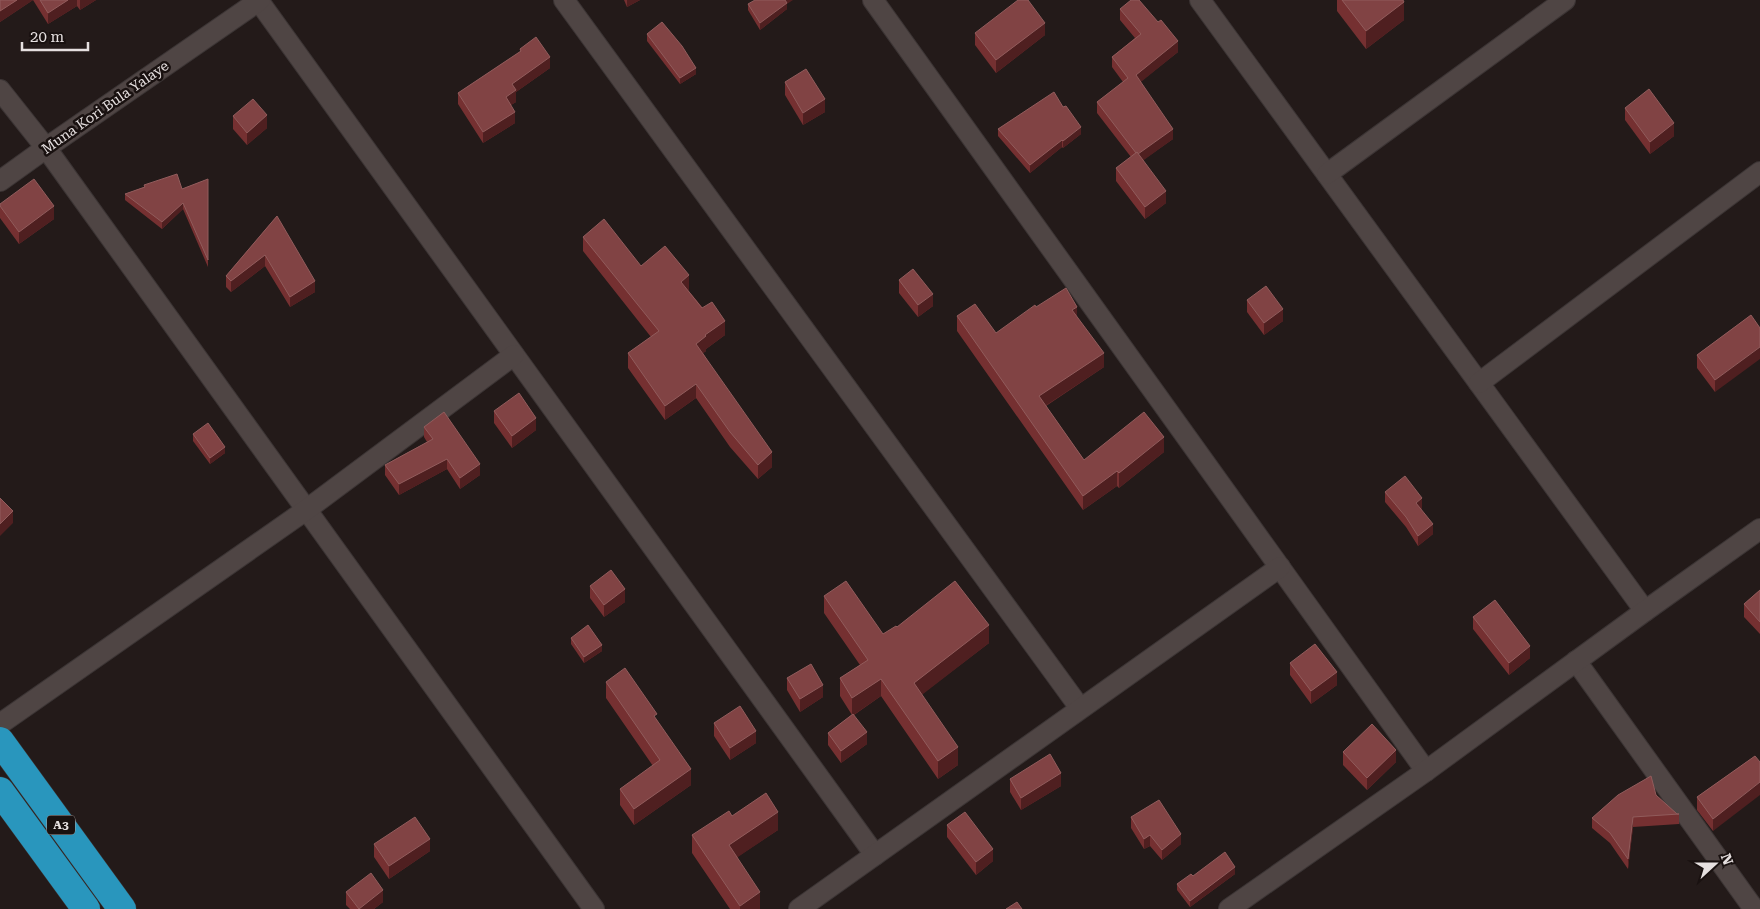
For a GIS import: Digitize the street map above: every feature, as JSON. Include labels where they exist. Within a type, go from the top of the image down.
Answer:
[{"type":"highway","name":"A3","points":[[0,741],[122,909]]},
{"type":"highway","name":"A3","points":[[0,791],[86,909]]},
{"type":"street","points":[[259,0],[875,855]]},
{"type":"street","name":"Muna Kori Bula Yalaye","points":[[0,181],[259,0]]},
{"type":"street","points":[[564,0],[1080,708]]},
{"type":"street","points":[[873,0],[1426,770]]},
{"type":"street","points":[[1200,0],[1645,610]]},
{"type":"street","points":[[1326,174],[1554,3]]},
{"type":"street","points":[[0,90],[46,148],[594,909]]},
{"type":"street","points":[[1479,383],[1760,172]]},
{"type":"street","points":[[0,724],[306,510],[514,355]]},
{"type":"street","points":[[1229,909],[1426,770],[1645,610],[1760,530]]},
{"type":"street","points":[[798,909],[1280,567]]},
{"type":"street","points":[[1576,661],[1754,909]]},
{"type":"building","points":[[0,0],[17,0],[0,11]]},
{"type":"building","points":[[40,0],[68,0],[48,13]]},
{"type":"building","points":[[755,0],[785,0],[787,3],[760,23],[748,4]]},
{"type":"building","points":[[1018,0],[1028,0],[1045,23],[996,60],[975,33]]},
{"type":"building","points":[[1131,0],[1139,0],[1158,22],[1161,20],[1178,41],[1136,75],[1173,129],[1138,154],[1097,102],[1128,78],[1112,57],[1141,34],[1120,9]]},
{"type":"building","points":[[1342,0],[1403,0],[1404,2],[1366,31]]},
{"type":"building","points":[[662,22],[682,46],[696,68],[680,78],[647,34]]},
{"type":"building","points":[[536,37],[550,57],[512,84],[516,90],[506,97],[515,112],[483,132],[458,93],[521,51],[520,49]]},
{"type":"building","points":[[806,69],[825,99],[803,113],[785,82]]},
{"type":"building","points":[[1649,89],[1674,123],[1650,142],[1625,108]]},
{"type":"building","points":[[1054,92],[1063,107],[1066,106],[1081,127],[1030,165],[998,129]]},
{"type":"building","points":[[253,99],[267,115],[247,133],[233,116]]},
{"type":"building","points":[[1137,152],[1166,191],[1145,207],[1116,168]]},
{"type":"building","points":[[177,174],[182,189],[208,179],[208,260],[183,203],[162,222],[125,194],[145,187],[144,185]]},
{"type":"building","points":[[34,179],[54,206],[19,232],[0,204]]},
{"type":"building","points":[[277,216],[315,281],[290,297],[265,255],[231,281],[226,276]]},
{"type":"building","points":[[604,219],[641,266],[665,246],[689,275],[681,282],[702,308],[712,302],[725,321],[696,344],[772,452],[758,465],[730,432],[696,384],[665,406],[628,353],[659,331],[583,237]]},
{"type":"building","points":[[913,269],[933,294],[918,305],[899,280]]},
{"type":"building","points":[[1266,286],[1283,309],[1264,323],[1247,300]]},
{"type":"building","points":[[1066,288],[1077,307],[1072,310],[1104,353],[1039,396],[1084,460],[1144,412],[1164,437],[1119,473],[1117,471],[1083,496],[957,316],[975,304],[996,333],[1035,305],[1036,307]]},
{"type":"building","points":[[1751,315],[1760,328],[1760,347],[1715,380],[1697,355]]},
{"type":"building","points":[[519,393],[536,418],[512,436],[494,411]]},
{"type":"building","points":[[444,412],[480,464],[460,478],[447,459],[399,484],[385,465],[433,439],[424,427]]},
{"type":"building","points":[[208,423],[225,447],[210,458],[193,434]]},
{"type":"building","points":[[1405,476],[1422,498],[1416,503],[1433,524],[1418,536],[1406,517],[1385,492]]},
{"type":"building","points":[[0,498],[13,511],[0,524]]},
{"type":"building","points":[[611,570],[625,589],[604,605],[590,586]]},
{"type":"building","points":[[846,581],[883,634],[897,627],[955,581],[989,625],[914,683],[958,747],[938,761],[881,679],[852,698],[840,678],[868,660],[824,596]]},
{"type":"building","points":[[1760,590],[1760,622],[1744,604]]},
{"type":"building","points":[[1495,600],[1530,646],[1509,663],[1473,617]]},
{"type":"building","points":[[588,625],[602,645],[584,657],[571,638]]},
{"type":"building","points":[[1315,644],[1337,672],[1311,691],[1290,663]]},
{"type":"building","points":[[811,664],[823,685],[800,699],[787,678]]},
{"type":"building","points":[[625,668],[657,714],[654,716],[691,769],[634,809],[620,789],[660,760],[606,682]]},
{"type":"building","points":[[740,706],[756,731],[730,748],[714,723]]},
{"type":"building","points":[[853,714],[867,732],[841,751],[828,733]]},
{"type":"building","points":[[1372,724],[1396,750],[1367,778],[1343,752]]},
{"type":"building","points":[[1050,754],[1061,773],[1021,798],[1010,779]]},
{"type":"building","points":[[1755,756],[1760,762],[1760,782],[1713,819],[1697,797]]},
{"type":"building","points":[[1651,776],[1656,795],[1679,814],[1633,817],[1628,859],[1610,833],[1592,818],[1618,795]]},
{"type":"building","points":[[766,793],[778,812],[729,845],[760,892],[740,906],[692,835],[729,811],[732,816]]},
{"type":"building","points":[[1159,800],[1181,834],[1162,850],[1150,835],[1144,839],[1131,817]]},
{"type":"building","points":[[965,812],[993,849],[976,862],[947,825]]},
{"type":"building","points":[[415,817],[430,839],[389,866],[374,844]]},
{"type":"building","points":[[1225,852],[1235,867],[1190,901],[1177,884],[1191,874],[1193,876]]},
{"type":"building","points":[[371,873],[383,890],[359,909],[346,892]]},
{"type":"building","points":[[1017,902],[1022,909],[1006,909]]}]
